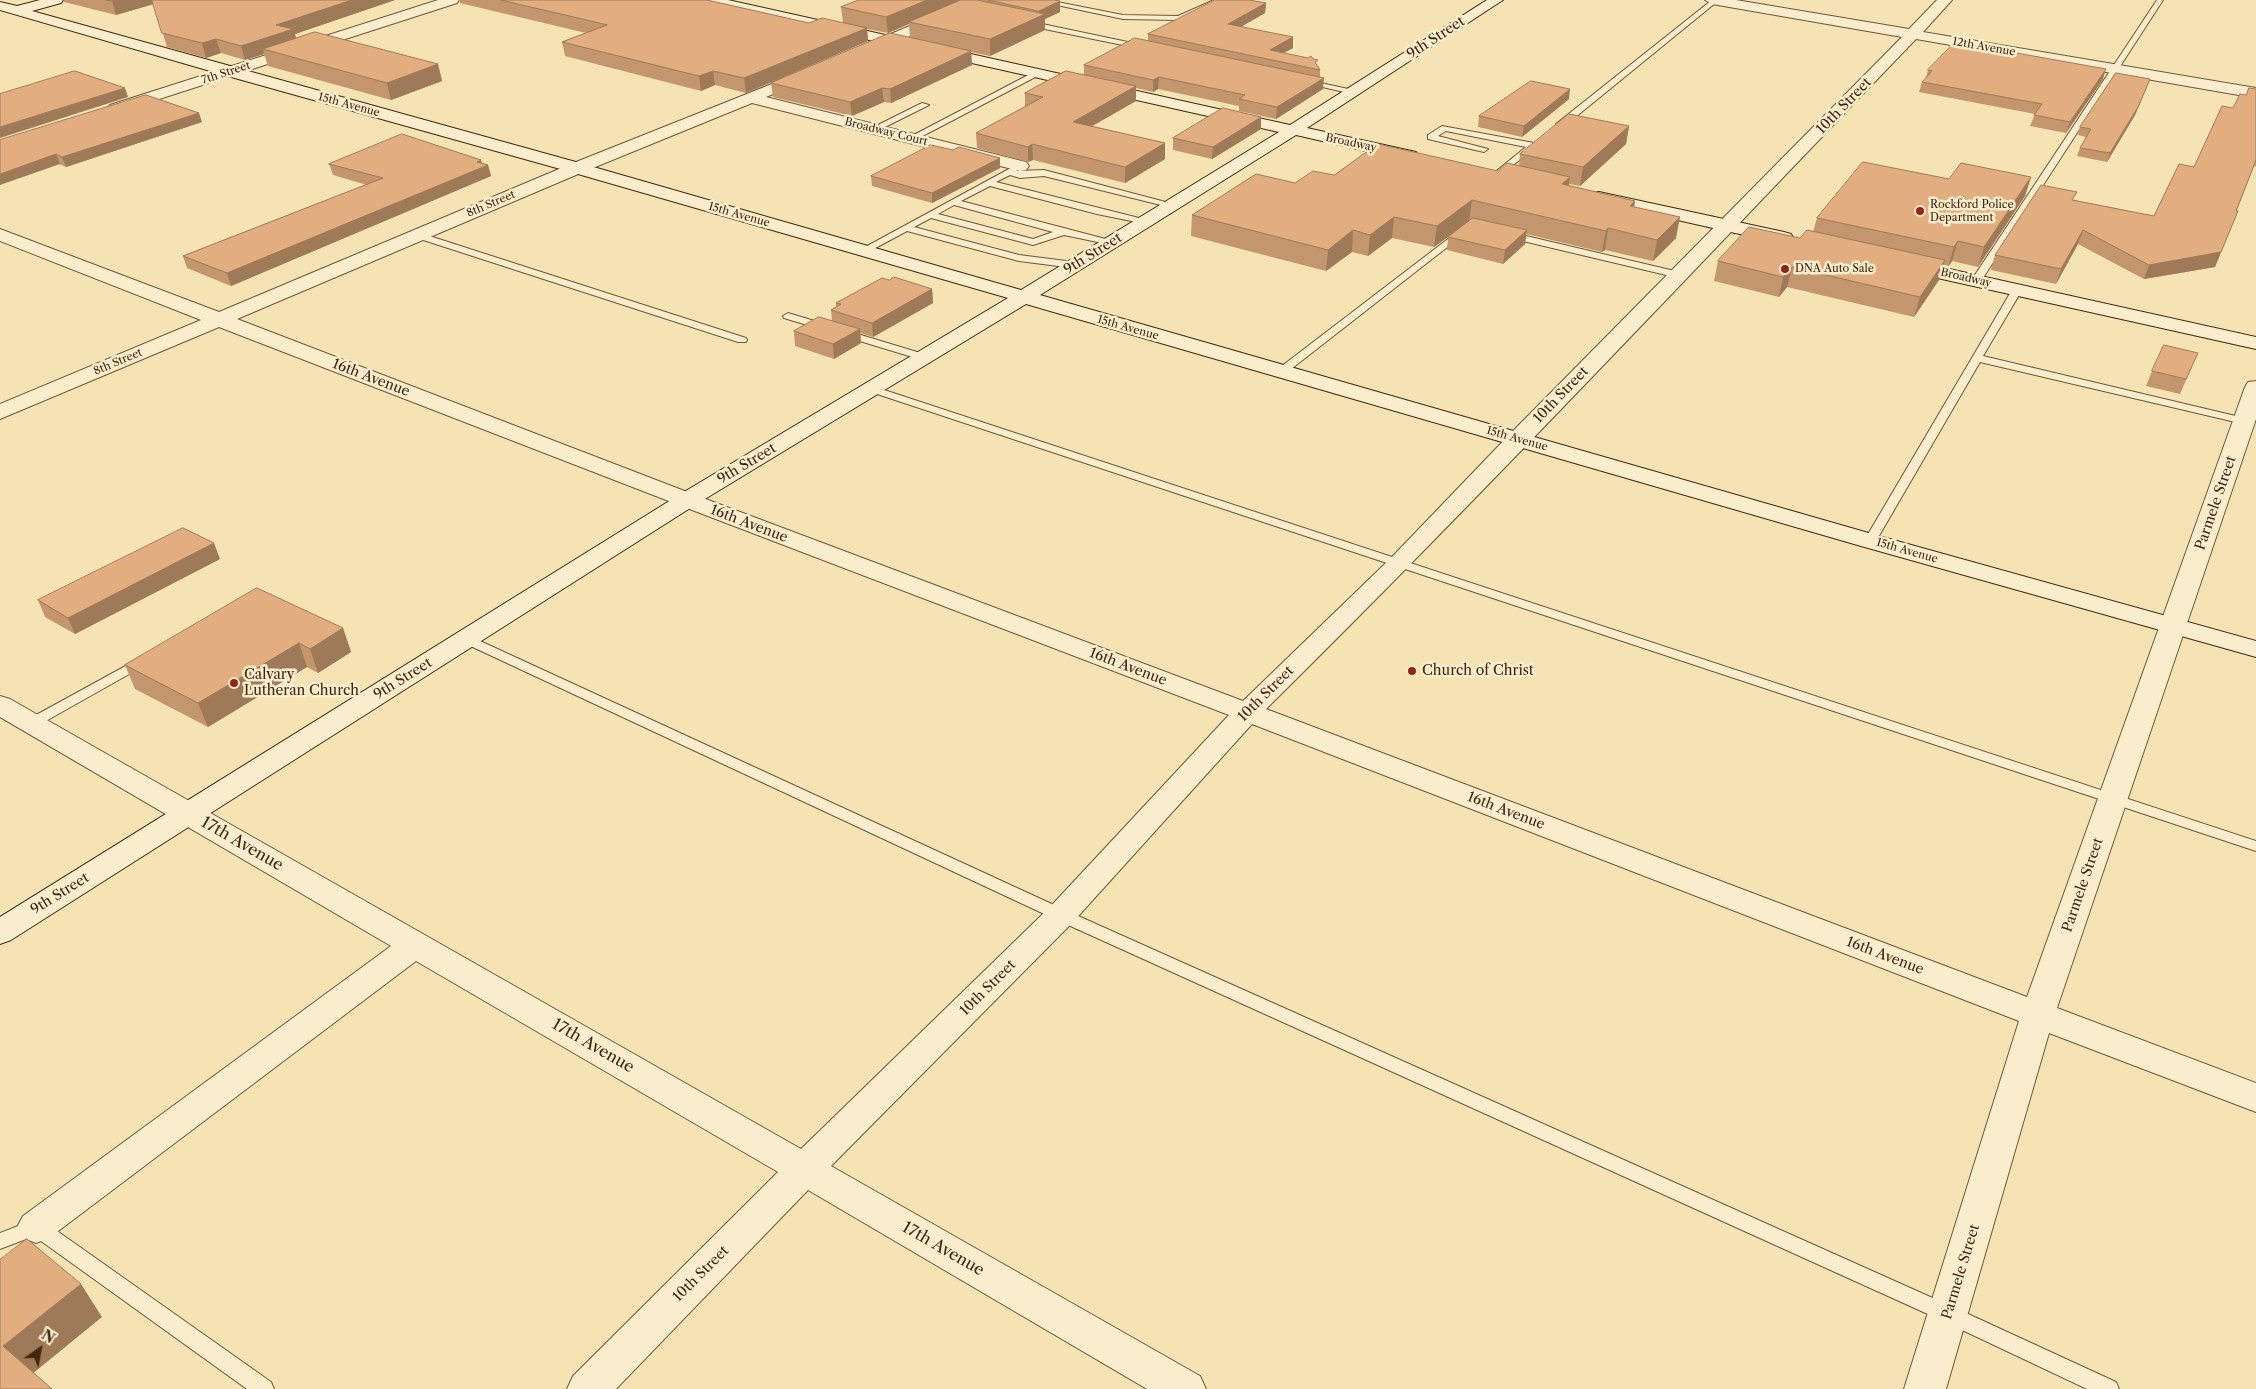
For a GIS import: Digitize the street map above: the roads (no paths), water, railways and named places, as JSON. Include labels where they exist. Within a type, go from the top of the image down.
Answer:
[{"type":"street","points":[[0,15],[56,0]]},
{"type":"street","name":"7th Street","points":[[101,113],[452,0]]},
{"type":"street","name":"Broadway","points":[[709,0],[1429,160]]},
{"type":"street","name":"9th Street","points":[[0,932],[687,500],[1173,205],[1496,0]]},
{"type":"street","name":"12th Avenue","points":[[1712,0],[2256,93]]},
{"type":"street","name":"10th Street","points":[[588,1389],[805,1169],[1062,915],[1247,712],[1400,563],[1945,0]]},
{"type":"street","points":[[847,58],[975,5]]},
{"type":"street","name":"15th Avenue","points":[[0,6],[229,72],[576,168],[1870,541],[2256,649]]},
{"type":"street","name":"8th Street","points":[[0,412],[218,318],[576,168],[821,69]]},
{"type":"street","name":"Broadway Court","points":[[752,98],[912,138],[1014,169]]},
{"type":"street","points":[[1478,171],[1516,179]]},
{"type":"street","points":[[1584,194],[1804,242]]},
{"type":"street","name":"16th Avenue","points":[[0,235],[687,500],[2256,1098]]},
{"type":"street","name":"Broadway","points":[[1890,262],[2256,343]]},
{"type":"street","name":"Parmele Street","points":[[1925,1389],[2038,1014],[2256,387]]},
{"type":"street","name":"17th Avenue","points":[[0,705],[1184,1389]]},
{"type":"street","points":[[36,1227],[416,944]]},
{"type":"lane","points":[[1036,0],[1123,18],[1179,18],[1220,0]]},
{"type":"lane","points":[[1548,134],[1716,0]]},
{"type":"lane","points":[[1976,281],[2160,0]]},
{"type":"lane","points":[[1018,21],[1152,49]]},
{"type":"lane","points":[[912,138],[1039,73]]},
{"type":"lane","points":[[1296,80],[1353,92]]},
{"type":"lane","points":[[874,129],[925,104]]},
{"type":"lane","points":[[1484,149],[1431,137],[1444,128],[1533,146]]},
{"type":"lane","points":[[1497,175],[1541,140]]},
{"type":"lane","points":[[863,251],[1014,169],[1020,175],[1044,173],[1173,205]]},
{"type":"lane","points":[[988,183],[1097,212],[1146,221]]},
{"type":"lane","points":[[953,202],[1063,232],[1112,242]]},
{"type":"lane","points":[[930,215],[1033,242],[1063,232]]},
{"type":"lane","points":[[1282,371],[1469,226]]},
{"type":"lane","points":[[906,228],[1019,258],[1074,265]]},
{"type":"lane","points":[[1498,233],[1678,275]]},
{"type":"lane","points":[[417,235],[742,340]]},
{"type":"lane","points":[[1870,541],[2017,290]]},
{"type":"lane","points":[[788,316],[923,357]]},
{"type":"lane","points":[[1977,358],[2244,421]]},
{"type":"lane","points":[[872,389],[2256,846]]},
{"type":"lane","points":[[467,639],[1062,915],[1948,1314],[2109,1389]]},
{"type":"lane","points":[[32,723],[154,654]]},
{"type":"lane","points":[[0,1240],[36,1227],[264,1389]]},
{"type":"place","name":"Rockford Police Department","points":[[1920,211]]},
{"type":"place","name":"DNA Auto Sale","points":[[1785,269]]},
{"type":"place","name":"Church of Christ","points":[[1412,671]]},
{"type":"place","name":"Calvary Lutheran Church","points":[[234,683]]}]
